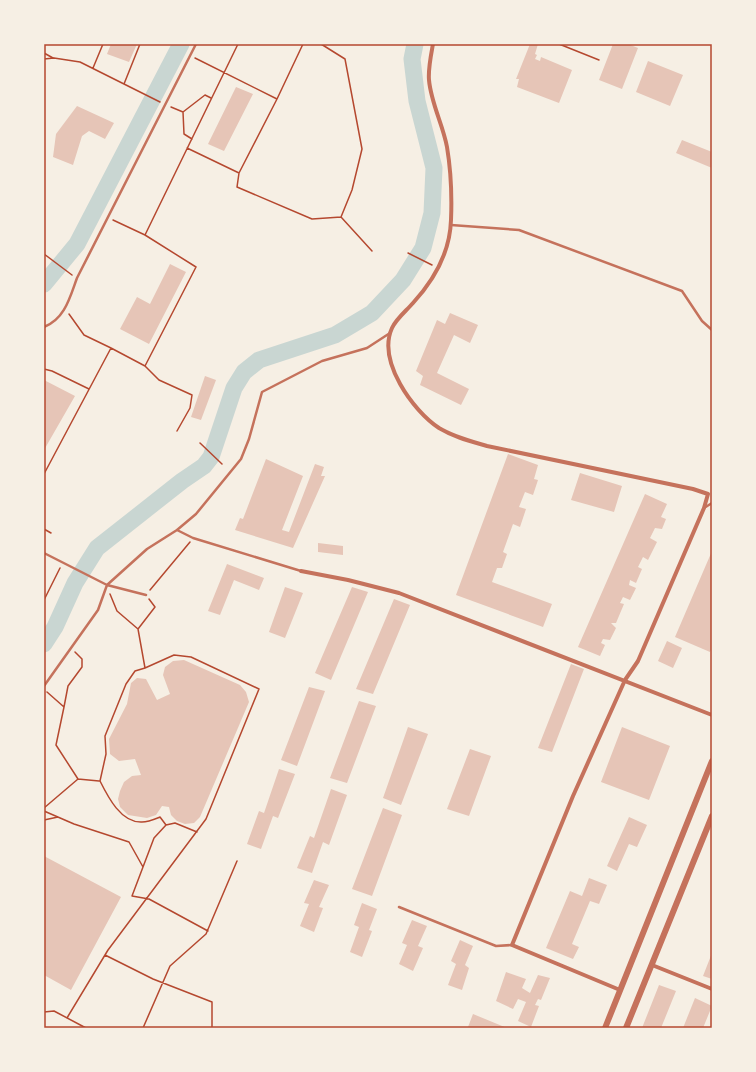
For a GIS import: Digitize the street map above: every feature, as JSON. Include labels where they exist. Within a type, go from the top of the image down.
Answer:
[{"type":"street","points":[[433,44],[429,80],[446,146],[452,196],[451,225],[446,250],[439,268],[428,285],[393,326],[388,337],[390,359],[398,384],[433,423],[455,436],[487,446],[694,489],[708,494],[704,508],[638,661],[625,680],[573,796],[512,946],[620,990]]},
{"type":"street","points":[[301,571],[348,580],[399,593],[712,715]]},
{"type":"street","points":[[605,1028],[712,761]]},
{"type":"street","points":[[626,1028],[712,816]]},
{"type":"street","points":[[652,965],[712,989]]},
{"type":"lane","points":[[44,327],[51,324],[66,310],[78,278],[109,218],[164,104],[196,44]]},
{"type":"lane","points":[[451,225],[519,230],[682,291],[702,321],[712,330]]},
{"type":"lane","points":[[44,686],[98,610],[106,585],[147,549],[176,530],[196,514],[241,459],[249,439],[262,392],[322,361],[367,348],[390,333]]},
{"type":"lane","points":[[704,508],[712,503]]},
{"type":"lane","points":[[176,530],[194,538],[301,571]]},
{"type":"lane","points":[[44,553],[106,585],[146,595]]},
{"type":"lane","points":[[398,907],[496,946],[512,946]]},
{"type":"path","points":[[93,68],[103,44]]},
{"type":"path","points":[[124,84],[140,44]]},
{"type":"path","points":[[144,235],[238,44]]},
{"type":"path","points":[[303,44],[239,173],[237,188],[312,218],[341,217],[372,251]]},
{"type":"path","points":[[321,44],[345,59],[362,149],[352,190],[341,217]]},
{"type":"path","points":[[559,44],[598,60]]},
{"type":"path","points":[[44,53],[54,58]]},
{"type":"path","points":[[190,56],[277,99]]},
{"type":"path","points":[[44,59],[54,58],[80,62],[183,112]]},
{"type":"path","points":[[183,112],[205,94],[211,98]]},
{"type":"path","points":[[183,112],[184,134],[192,140]]},
{"type":"path","points":[[187,148],[239,173]]},
{"type":"path","points":[[109,218],[144,235],[196,267],[145,366]]},
{"type":"path","points":[[408,253],[439,268]]},
{"type":"path","points":[[44,254],[66,272]]},
{"type":"path","points":[[66,310],[84,335],[145,366],[159,380],[192,395],[190,408],[177,431]]},
{"type":"path","points":[[44,474],[111,348]]},
{"type":"path","points":[[44,369],[52,371],[89,389]]},
{"type":"path","points":[[200,443],[222,464]]},
{"type":"path","points":[[44,529],[51,533]]},
{"type":"path","points":[[138,629],[155,607],[146,595],[194,538]]},
{"type":"path","points":[[44,600],[63,562]]},
{"type":"path","points":[[106,585],[117,611],[138,629],[145,668]]},
{"type":"path","points":[[71,648],[82,659],[82,667],[68,686],[56,745],[78,778],[100,781]]},
{"type":"path","points":[[67,1018],[105,955],[206,819],[259,689],[191,657],[174,655],[145,668],[134,671],[126,684],[105,736],[106,754],[100,781],[105,793],[122,814],[131,821],[143,822],[160,817],[166,825]]},
{"type":"path","points":[[44,689],[64,707]]},
{"type":"path","points":[[44,808],[78,778]]},
{"type":"path","points":[[44,811],[74,824],[129,842],[143,867]]},
{"type":"path","points":[[44,820],[58,817]]},
{"type":"path","points":[[197,832],[175,823],[166,825],[154,838],[132,896],[148,899],[208,931]]},
{"type":"path","points":[[143,1028],[170,966],[208,931],[237,860]]},
{"type":"path","points":[[105,955],[163,983],[212,1002],[212,1028]]},
{"type":"path","points":[[44,1012],[54,1011],[86,1028]]},
{"type":"building","points":[[111,44],[137,44],[129,62],[107,54]]},
{"type":"building","points":[[530,44],[538,44],[535,59],[540,61],[541,57],[572,70],[559,103],[517,87],[519,79],[516,79]]},
{"type":"building","points":[[613,44],[628,44],[638,48],[622,89],[599,80]]},
{"type":"building","points":[[648,61],[683,75],[670,106],[636,92]]},
{"type":"building","points":[[236,87],[253,94],[224,151],[208,144]]},
{"type":"building","points":[[77,106],[114,123],[105,139],[89,131],[82,136],[73,165],[53,157],[56,134]]},
{"type":"building","points":[[682,140],[712,152],[712,168],[676,153]]},
{"type":"building","points":[[170,264],[186,272],[149,344],[120,329],[137,297],[150,304]]},
{"type":"building","points":[[450,313],[478,325],[470,343],[454,335],[437,373],[469,389],[461,405],[420,385],[423,376],[416,371],[437,320],[445,324]]},
{"type":"building","points":[[205,376],[216,380],[201,420],[191,417]]},
{"type":"building","points":[[44,380],[75,396],[44,450]]},
{"type":"building","points":[[508,454],[538,465],[534,479],[538,480],[533,495],[525,492],[519,507],[526,509],[520,527],[513,524],[503,552],[507,554],[502,568],[497,568],[492,582],[552,604],[543,627],[456,595]]},
{"type":"building","points":[[266,459],[303,476],[282,530],[289,532],[315,464],[324,467],[321,476],[325,476],[293,548],[235,530],[240,518],[243,519]]},
{"type":"building","points":[[580,473],[622,486],[614,512],[571,500]]},
{"type":"building","points":[[645,494],[667,504],[661,517],[666,519],[662,529],[655,528],[650,538],[657,542],[648,560],[643,557],[638,567],[642,569],[636,583],[630,580],[629,585],[636,588],[630,600],[623,597],[620,603],[624,604],[616,623],[611,623],[616,628],[610,640],[603,639],[601,643],[605,645],[600,656],[578,647]]},
{"type":"building","points":[[318,543],[343,546],[343,555],[318,552]]},
{"type":"building","points":[[712,551],[712,648],[710,652],[675,637]]},
{"type":"building","points":[[227,564],[264,578],[259,590],[234,580],[220,615],[208,611]]},
{"type":"building","points":[[285,587],[303,593],[285,638],[269,632]]},
{"type":"building","points":[[352,587],[368,592],[331,680],[315,673]]},
{"type":"building","points":[[394,599],[410,605],[373,694],[356,689]]},
{"type":"building","points":[[667,641],[682,648],[673,668],[658,661]]},
{"type":"building","points":[[184,660],[240,685],[246,692],[249,702],[200,817],[194,823],[185,824],[177,821],[171,815],[169,807],[162,806],[156,815],[147,818],[128,815],[120,807],[118,799],[120,791],[124,782],[132,776],[141,775],[135,759],[119,761],[110,754],[109,739],[127,704],[131,683],[137,678],[146,679],[157,700],[170,694],[163,675],[165,667],[173,661]]},
{"type":"building","points":[[571,664],[584,669],[552,752],[538,748]]},
{"type":"building","points":[[309,687],[325,691],[297,766],[281,760]]},
{"type":"building","points":[[359,701],[376,706],[347,783],[330,778]]},
{"type":"building","points":[[408,727],[428,734],[401,805],[383,798]]},
{"type":"building","points":[[622,727],[670,746],[649,800],[601,782]]},
{"type":"building","points":[[470,749],[491,756],[469,816],[447,809]]},
{"type":"building","points":[[279,769],[295,774],[278,818],[273,816],[261,849],[247,844],[259,811],[264,813]]},
{"type":"building","points":[[331,789],[347,795],[329,845],[323,842],[312,873],[297,868],[310,836],[314,838]]},
{"type":"building","points":[[383,808],[402,815],[372,896],[352,889]]},
{"type":"building","points":[[629,817],[647,825],[637,847],[629,844],[617,871],[607,866]]},
{"type":"building","points":[[44,856],[121,897],[71,990],[44,975]]},
{"type":"building","points":[[589,878],[607,885],[599,904],[590,901],[572,944],[579,947],[573,959],[546,948],[570,891],[582,896]]},
{"type":"building","points":[[314,880],[329,885],[319,907],[323,908],[314,932],[300,926],[309,904],[304,903]]},
{"type":"building","points":[[362,903],[377,909],[369,930],[372,931],[362,957],[350,952],[359,927],[354,925]]},
{"type":"building","points":[[412,920],[427,926],[418,946],[423,948],[413,971],[399,964],[407,945],[402,943]]},
{"type":"building","points":[[460,940],[473,946],[465,965],[469,968],[462,990],[448,985],[456,964],[451,961]]},
{"type":"building","points":[[712,953],[712,979],[703,976]]},
{"type":"building","points":[[506,972],[526,979],[522,988],[530,993],[538,975],[550,978],[541,1000],[538,999],[535,1005],[539,1006],[531,1027],[518,1021],[526,1002],[518,999],[513,1009],[496,1001]]},
{"type":"building","points":[[659,985],[676,991],[661,1028],[642,1028]]},
{"type":"building","points":[[695,998],[712,1006],[703,1028],[683,1028]]},
{"type":"building","points":[[473,1014],[507,1028],[469,1028],[468,1027]]},
{"type":"waterway","points":[[44,284],[77,244],[181,44]]},
{"type":"waterway","points":[[44,644],[55,627],[75,583],[97,548],[182,481],[204,466],[211,457],[234,388],[244,372],[259,360],[335,335],[372,313],[403,280],[423,248],[432,213],[434,168],[417,101],[412,59],[415,44]]}]
